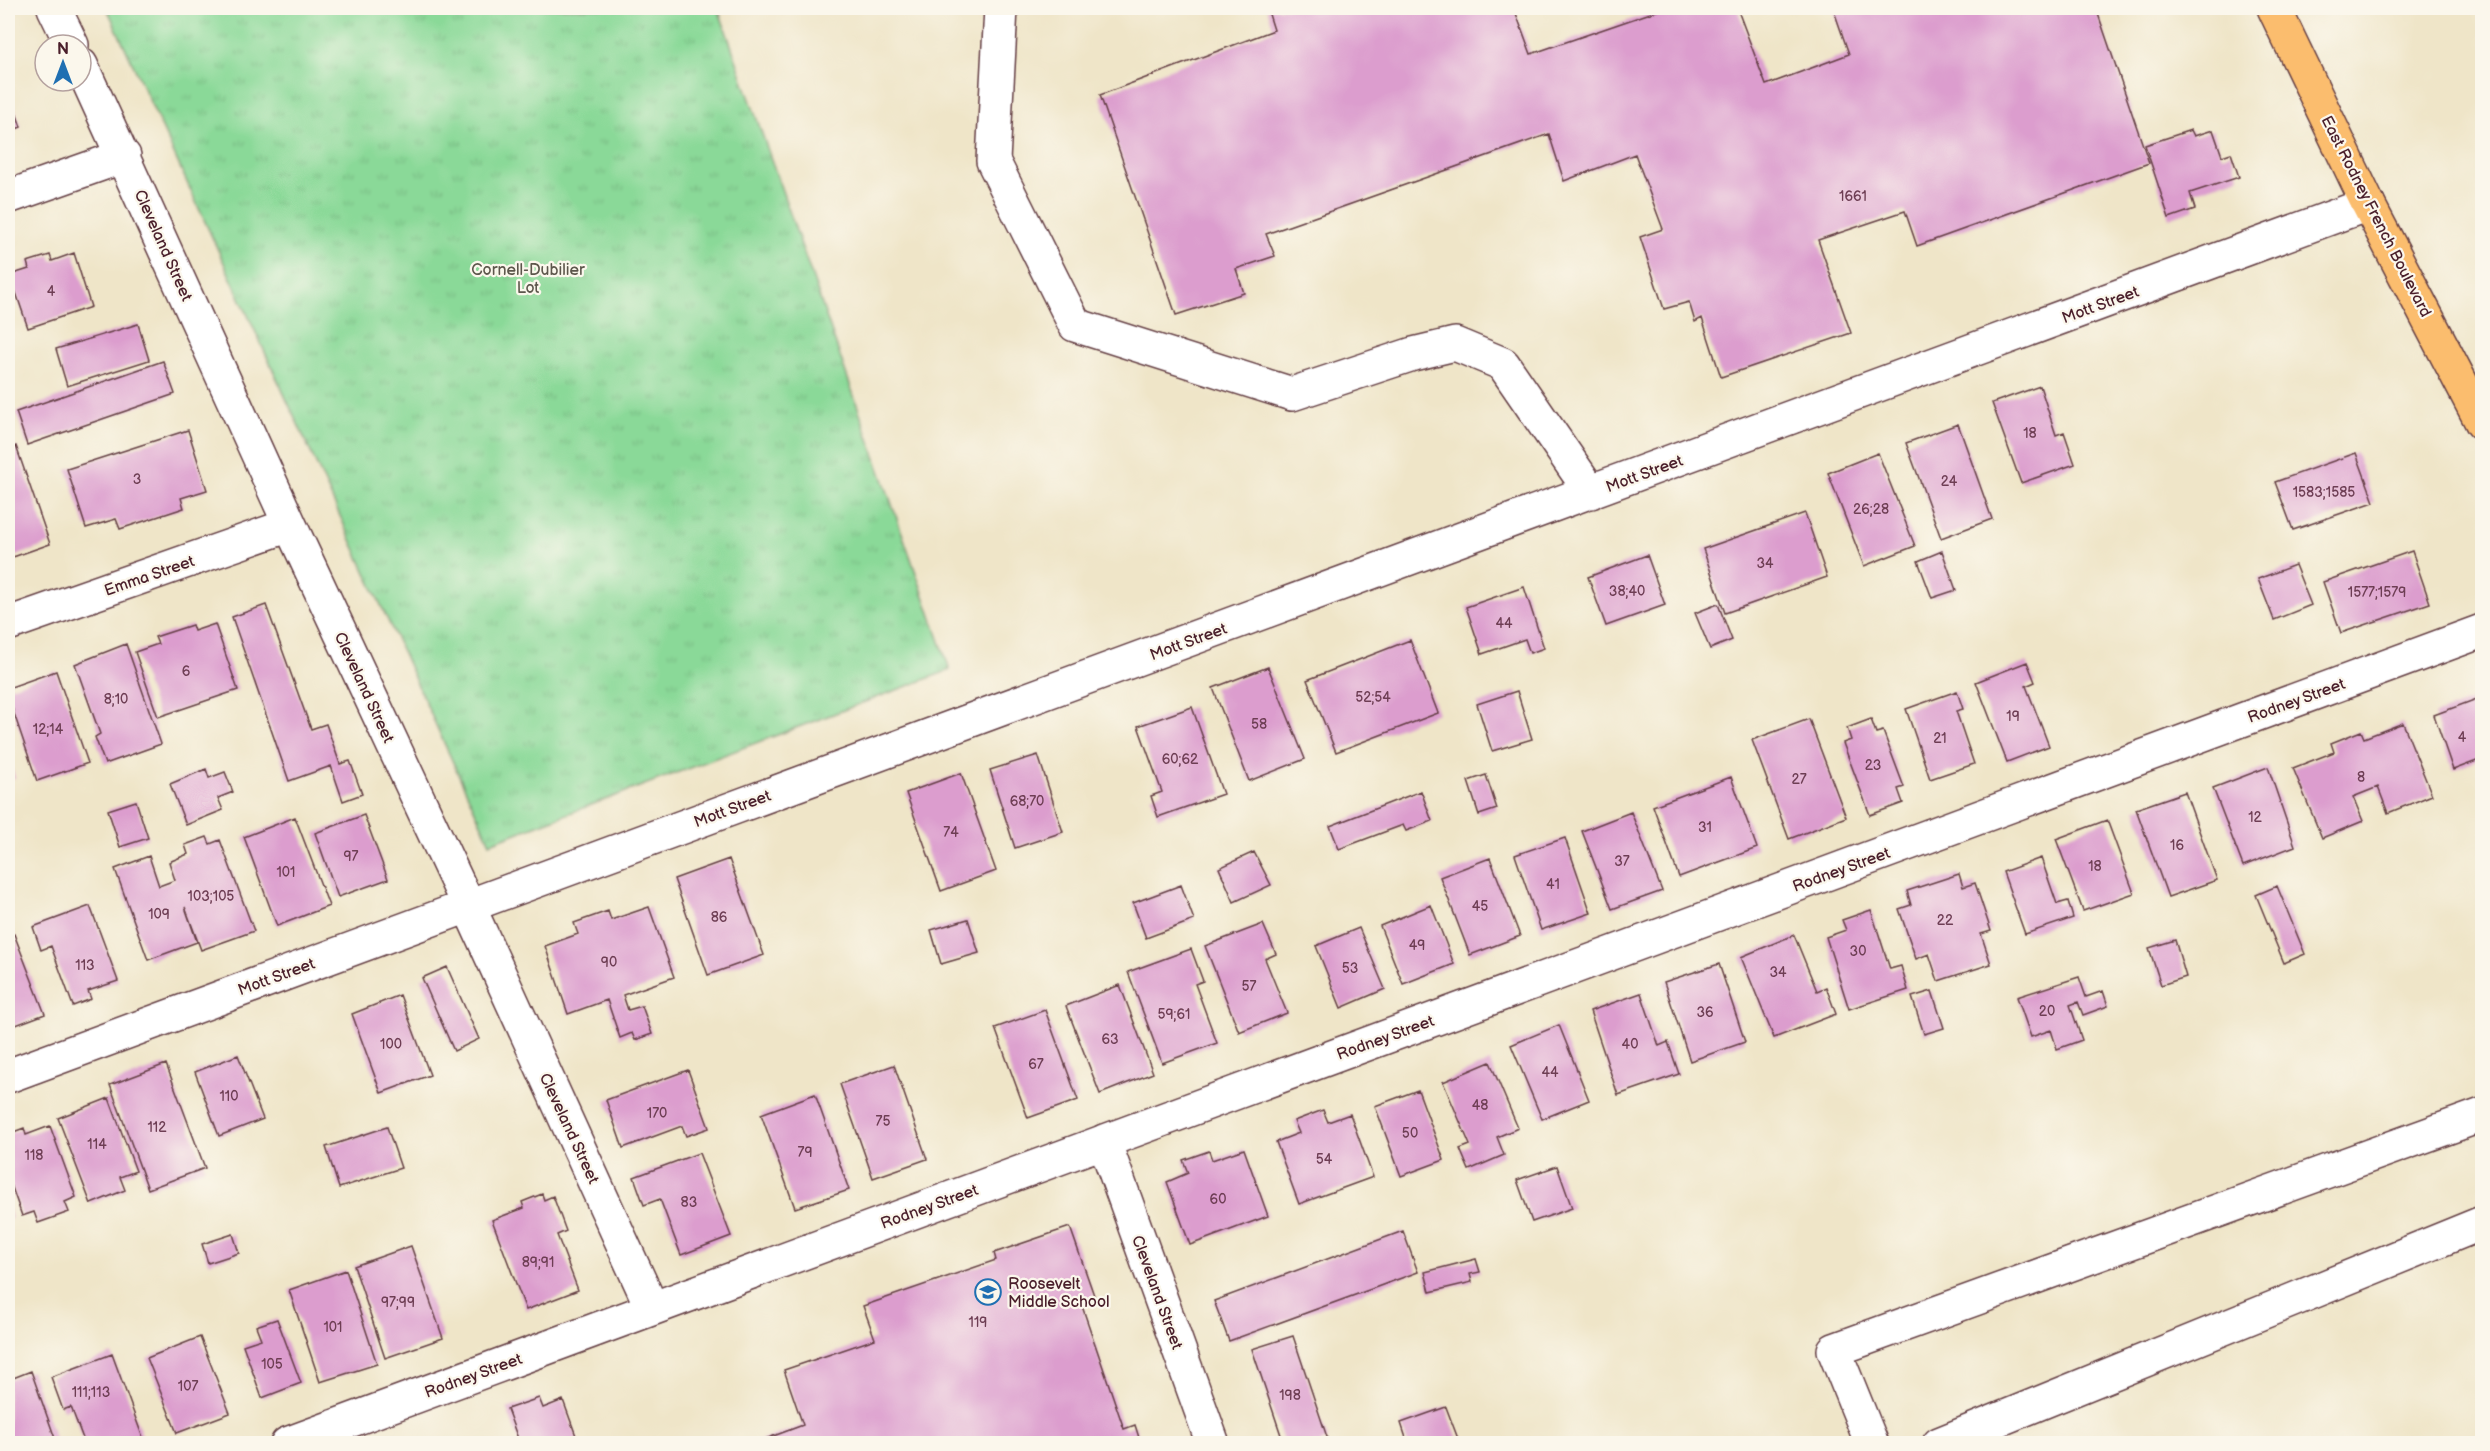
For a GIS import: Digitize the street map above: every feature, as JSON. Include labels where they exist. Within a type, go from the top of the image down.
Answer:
[{"type":"main road","name":"East Rodney French Boulevard","points":[[2274,8],[2368,204],[2482,423]]},
{"type":"street","points":[[54,8],[66,33]]},
{"type":"street","points":[[1001,8],[993,161],[1075,325],[1292,394],[1413,354],[1455,344],[1503,364],[1591,492]]},
{"type":"street","name":"Cleveland Street","points":[[93,90],[290,525],[468,905],[652,1308]]},
{"type":"street","points":[[8,197],[124,156]]},
{"type":"street","name":"Mott Street","points":[[8,1076],[2368,204]]},
{"type":"street","name":"Emma Street","points":[[8,624],[290,525]]},
{"type":"street","name":"Rodney Street","points":[[287,1443],[2482,631]]},
{"type":"street","points":[[1872,1443],[1834,1350],[2482,1115]]},
{"type":"street","name":"Cleveland Street","points":[[1104,1141],[1213,1443]]},
{"type":"street","points":[[1939,1443],[2482,1223]]},
{"type":"green space","name":"Cornell-Dubilier Lot","points":[[107,8],[718,8],[950,670],[490,843]]},
{"type":"building","points":[[1267,8],[1514,8],[1531,54],[1665,8],[1737,8],[1766,85],[1849,54],[1833,8],[2096,8],[2149,163],[1917,246],[1905,211],[1818,240],[1851,333],[1721,377],[1702,318],[1695,322],[1689,302],[1664,309],[1640,237],[1663,229],[1635,154],[1564,181],[1549,134],[1266,234],[1275,256],[1236,269],[1244,293],[1176,315],[1100,95],[1274,30]]},
{"type":"building","points":[[8,89],[21,127],[8,132]]},
{"type":"building","points":[[2191,130],[2194,136],[2213,130],[2222,156],[2231,153],[2239,177],[2190,193],[2195,209],[2169,218],[2145,145]]},
{"type":"building","points":[[74,253],[91,307],[28,328],[10,275],[29,269],[27,262],[50,255],[52,261]]},
{"type":"building","points":[[138,324],[149,360],[67,386],[56,349]]},
{"type":"building","points":[[163,361],[175,394],[27,445],[16,412]]},
{"type":"building","points":[[2040,386],[2056,435],[2064,432],[2075,464],[2021,483],[1992,403]]},
{"type":"building","points":[[1958,424],[1992,519],[1941,538],[1906,443]]},
{"type":"building","points":[[188,430],[207,490],[181,498],[184,508],[120,529],[116,519],[86,528],[67,469]]},
{"type":"building","points":[[16,446],[50,544],[13,557],[8,544],[8,449]]},
{"type":"building","points":[[1878,453],[1915,546],[1864,566],[1828,473]]},
{"type":"building","points":[[2356,453],[2374,502],[2293,530],[2275,482]]},
{"type":"building","points":[[1805,513],[1827,577],[1725,613],[1703,549]]},
{"type":"building","points":[[1942,551],[1956,590],[1932,598],[1918,561]]},
{"type":"building","points":[[2412,551],[2430,603],[2341,633],[2323,582]]},
{"type":"building","points":[[1647,555],[1665,605],[1606,626],[1588,577]]},
{"type":"building","points":[[2295,565],[2311,605],[2274,620],[2258,579]]},
{"type":"building","points":[[1524,587],[1544,648],[1530,653],[1525,639],[1482,654],[1466,607]]},
{"type":"building","points":[[1718,604],[1732,640],[1710,649],[1695,613]]},
{"type":"building","points":[[266,605],[311,729],[326,724],[340,764],[350,761],[362,794],[343,801],[331,766],[289,781],[232,617]]},
{"type":"building","points":[[215,624],[238,690],[158,717],[135,652],[158,644],[155,637],[192,625],[194,631]]},
{"type":"building","points":[[1410,640],[1438,713],[1336,752],[1307,680]]},
{"type":"building","points":[[126,644],[161,744],[105,764],[95,737],[100,734],[75,664]]},
{"type":"building","points":[[2027,662],[2035,682],[2026,686],[2049,746],[2007,762],[1976,682]]},
{"type":"building","points":[[1268,667],[1305,759],[1249,781],[1213,688]]},
{"type":"building","points":[[56,671],[88,763],[37,781],[8,696],[8,688]]},
{"type":"building","points":[[1517,691],[1532,739],[1492,751],[1477,704]]},
{"type":"building","points":[[1957,691],[1963,709],[1956,711],[1974,764],[1930,779],[1906,709]]},
{"type":"building","points":[[2482,697],[2482,759],[2453,770],[2434,715]]},
{"type":"building","points":[[1192,707],[1223,794],[1158,817],[1151,796],[1162,792],[1138,726]]},
{"type":"building","points":[[1809,719],[1846,817],[1789,839],[1752,740]]},
{"type":"building","points":[[1871,719],[1876,733],[1883,731],[1904,787],[1898,789],[1903,803],[1870,815],[1843,743],[1851,740],[1847,728]]},
{"type":"building","points":[[2403,723],[2432,795],[2388,813],[2378,787],[2353,797],[2363,821],[2322,838],[2293,768],[2334,752],[2331,743],[2361,731],[2364,738]]},
{"type":"building","points":[[1038,755],[1063,832],[1015,848],[990,770]]},
{"type":"building","points":[[8,757],[15,778],[8,781]]},
{"type":"building","points":[[2268,767],[2295,846],[2243,866],[2213,788]]},
{"type":"building","points":[[206,769],[209,778],[225,772],[233,792],[218,798],[223,810],[186,825],[170,784]]},
{"type":"building","points":[[961,773],[996,871],[941,891],[906,793]]},
{"type":"building","points":[[1486,775],[1497,809],[1479,815],[1468,781]]},
{"type":"building","points":[[1731,777],[1757,848],[1679,877],[1653,806]]},
{"type":"building","points":[[1421,791],[1432,821],[1406,831],[1403,825],[1339,849],[1330,826]]},
{"type":"building","points":[[2185,792],[2217,880],[2168,897],[2136,809]]},
{"type":"building","points":[[136,801],[148,838],[120,847],[108,810]]},
{"type":"building","points":[[1631,812],[1662,891],[1612,909],[1582,831]]},
{"type":"building","points":[[364,815],[388,879],[338,897],[315,833]]},
{"type":"building","points":[[295,817],[329,906],[277,926],[244,837]]},
{"type":"building","points":[[2107,820],[2134,893],[2083,911],[2056,839]]},
{"type":"building","points":[[207,837],[210,844],[220,840],[254,931],[201,950],[185,907],[197,942],[148,960],[115,869],[149,856],[159,886],[175,880],[169,862],[188,854],[185,845]]},
{"type":"building","points":[[1565,838],[1591,913],[1541,930],[1515,855]]},
{"type":"building","points":[[1254,852],[1271,885],[1234,902],[1219,868]]},
{"type":"building","points":[[1490,858],[1520,936],[1470,955],[1440,877]]},
{"type":"building","points":[[2041,858],[2057,904],[2068,901],[2073,918],[2025,934],[2003,872]]},
{"type":"building","points":[[729,859],[764,955],[708,975],[674,879]]},
{"type":"building","points":[[1959,874],[1963,887],[1975,883],[1991,931],[1981,934],[1991,964],[1938,981],[1929,954],[1916,959],[1899,909],[1911,905],[1907,891]]},
{"type":"building","points":[[1181,885],[1194,920],[1146,938],[1133,903]]},
{"type":"building","points":[[2277,886],[2305,954],[2284,963],[2256,895]]},
{"type":"building","points":[[1431,905],[1454,964],[1403,984],[1380,926]]},
{"type":"building","points":[[90,906],[118,981],[88,991],[91,999],[73,1006],[51,946],[41,950],[33,927]]},
{"type":"building","points":[[649,907],[674,977],[623,995],[628,1010],[642,1006],[652,1034],[635,1040],[632,1033],[620,1038],[607,1000],[568,1014],[545,946],[578,934],[574,923],[608,911],[611,920]]},
{"type":"building","points":[[1871,910],[1890,969],[1901,966],[1908,990],[1849,1009],[1826,937],[1846,930],[1842,920]]},
{"type":"building","points":[[968,919],[979,953],[941,964],[931,930]]},
{"type":"building","points":[[1263,924],[1276,954],[1265,959],[1287,1013],[1239,1032],[1205,946]]},
{"type":"building","points":[[1359,928],[1385,989],[1341,1008],[1316,946]]},
{"type":"building","points":[[14,934],[45,1014],[8,1028],[8,937]]},
{"type":"building","points":[[1794,935],[1817,991],[1826,987],[1836,1014],[1774,1038],[1741,957]]},
{"type":"building","points":[[2175,940],[2186,977],[2161,985],[2149,948]]},
{"type":"building","points":[[1191,949],[1203,981],[1195,984],[1217,1043],[1162,1063],[1128,972]]},
{"type":"building","points":[[1719,964],[1745,1042],[1690,1061],[1664,982]]},
{"type":"building","points":[[447,967],[479,1039],[454,1051],[422,978]]},
{"type":"building","points":[[2079,977],[2086,997],[2103,991],[2108,1006],[2083,1015],[2078,1002],[2070,1005],[2082,1040],[2057,1049],[2051,1030],[2031,1037],[2017,997]]},
{"type":"building","points":[[1120,985],[1153,1073],[1100,1094],[1066,1006]]},
{"type":"building","points":[[1932,991],[1944,1028],[1924,1034],[1912,997]]},
{"type":"building","points":[[1641,993],[1659,1046],[1668,1042],[1679,1074],[1618,1095],[1590,1011]]},
{"type":"building","points":[[400,995],[430,1075],[381,1093],[352,1014]]},
{"type":"building","points":[[1045,1010],[1078,1100],[1028,1118],[995,1028]]},
{"type":"building","points":[[1559,1025],[1589,1100],[1542,1119],[1511,1045]]},
{"type":"building","points":[[238,1055],[263,1119],[219,1136],[195,1072]]},
{"type":"building","points":[[1490,1062],[1518,1128],[1497,1137],[1504,1155],[1469,1170],[1460,1149],[1470,1145],[1443,1082]]},
{"type":"building","points":[[166,1064],[205,1168],[148,1189],[110,1085]]},
{"type":"building","points":[[894,1065],[927,1159],[873,1178],[840,1084]]},
{"type":"building","points":[[688,1070],[709,1128],[686,1136],[682,1126],[623,1148],[606,1100]]},
{"type":"building","points":[[1418,1090],[1444,1160],[1401,1176],[1375,1106]]},
{"type":"building","points":[[815,1094],[849,1190],[795,1208],[761,1114]]},
{"type":"building","points":[[109,1098],[136,1171],[120,1177],[125,1190],[91,1204],[58,1118]]},
{"type":"building","points":[[1323,1110],[1328,1122],[1350,1114],[1373,1177],[1299,1204],[1276,1142],[1299,1133],[1294,1121]]},
{"type":"building","points":[[50,1126],[76,1197],[65,1202],[69,1212],[38,1223],[34,1212],[22,1216],[8,1176],[8,1134],[24,1128],[26,1135]]},
{"type":"building","points":[[387,1127],[401,1168],[339,1188],[326,1147]]},
{"type":"building","points":[[1244,1149],[1268,1216],[1190,1245],[1167,1182],[1188,1173],[1183,1160],[1209,1151],[1212,1160]]},
{"type":"building","points":[[699,1153],[731,1236],[681,1255],[660,1199],[644,1205],[634,1177]]},
{"type":"building","points":[[1557,1166],[1572,1208],[1532,1222],[1517,1180]]},
{"type":"building","points":[[542,1194],[544,1200],[553,1196],[566,1231],[557,1235],[578,1290],[526,1310],[492,1220],[524,1208],[522,1202]]},
{"type":"building","points":[[8,1206],[12,1218],[8,1220]]},
{"type":"building","name":"Roosevelt Middle School","points":[[1070,1227],[1096,1301],[1082,1306],[1124,1429],[1135,1425],[1141,1444],[752,1444],[803,1425],[784,1370],[875,1339],[863,1306],[996,1260],[994,1253]]},
{"type":"building","points":[[1403,1231],[1418,1272],[1229,1341],[1214,1301]]},
{"type":"building","points":[[233,1234],[239,1253],[208,1263],[202,1244]]},
{"type":"building","points":[[411,1246],[443,1338],[385,1358],[354,1266]]},
{"type":"building","points":[[1476,1259],[1480,1272],[1470,1274],[1472,1282],[1430,1292],[1425,1272]]},
{"type":"building","points":[[346,1270],[377,1364],[320,1382],[289,1290]]},
{"type":"building","points":[[277,1319],[301,1383],[262,1398],[243,1345],[261,1339],[256,1326]]},
{"type":"building","points":[[1293,1336],[1328,1440],[1318,1444],[1284,1444],[1252,1349]]},
{"type":"building","points":[[200,1337],[230,1413],[177,1433],[147,1358]]},
{"type":"building","points":[[112,1354],[144,1441],[139,1444],[85,1444],[71,1407],[63,1410],[51,1377]]},
{"type":"building","points":[[31,1371],[57,1444],[8,1444],[8,1380]]},
{"type":"building","points":[[539,1398],[543,1408],[563,1400],[579,1444],[520,1444],[507,1409]]},
{"type":"building","points":[[1446,1407],[1460,1444],[1408,1444],[1401,1423]]},
{"type":"place","name":"Roosevelt Middle School","points":[[988,1292]]}]
